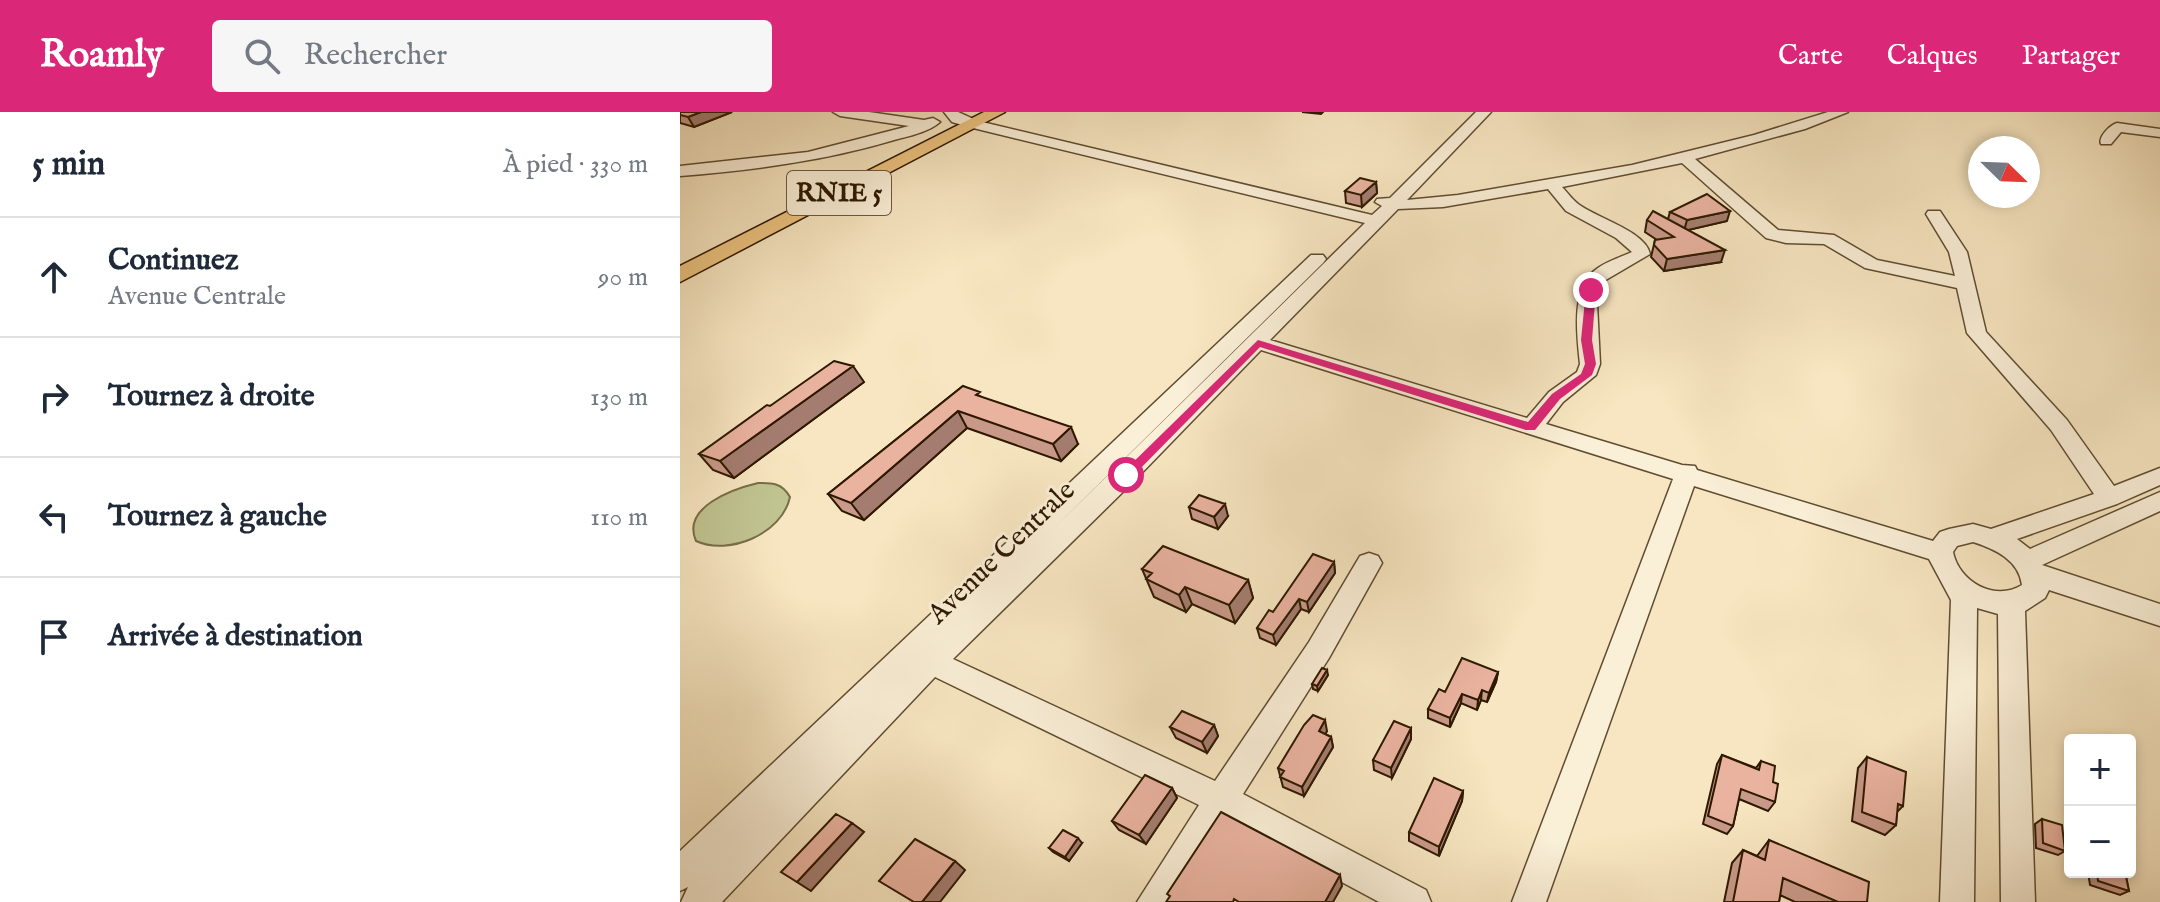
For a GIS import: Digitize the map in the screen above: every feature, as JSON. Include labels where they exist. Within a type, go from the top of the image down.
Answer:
[{"type":"main road","name":"RNIE 5","points":[[680,275],[961,118],[997,112]]},
{"type":"street","points":[[840,112],[901,122],[961,118],[1377,211],[1552,184],[1684,157],[1761,138],[1841,112]]},
{"type":"street","name":"Avenue Centrale","points":[[698,902],[931,662],[1258,343],[1377,211],[1472,113]]},
{"type":"street","points":[[680,173],[821,152],[892,137],[933,122]]},
{"type":"street","points":[[2106,141],[2117,127],[2160,133]]},
{"type":"street","points":[[1684,157],[1772,234],[1786,238],[1828,239],[1871,264],[1965,284]]},
{"type":"street","points":[[1531,427],[1556,397],[1586,375],[1590,364],[1588,303],[1596,279],[1603,272],[1641,254],[1634,241],[1582,215],[1552,184]]},
{"type":"street","name":"Avenue Centrale","points":[[680,874],[1377,211]]},
{"type":"street","points":[[1934,214],[1958,252],[1977,333],[2059,425],[2109,498]]},
{"type":"street","points":[[1258,343],[1687,472],[1937,552]]},
{"type":"street","points":[[1529,902],[1687,472]]},
{"type":"street","points":[[1992,538],[2109,498],[2160,476]]},
{"type":"street","points":[[2031,569],[2160,501]]},
{"type":"street","points":[[1957,902],[1964,598],[1940,566],[1937,552],[1942,540],[1955,534],[1973,533],[1992,538],[2011,548],[2031,569],[2160,615]]},
{"type":"street","points":[[1154,902],[1319,650],[1369,563]]},
{"type":"street","points":[[1951,581],[1969,594],[1990,602],[2011,605],[2027,600],[2036,590],[2031,569]]},
{"type":"street","points":[[2011,605],[2018,902]]},
{"type":"street","points":[[931,662],[1220,799],[1414,902]]},
{"type":"green space","points":[[758,483],[777,485],[790,497],[777,522],[738,543],[723,546],[696,541],[693,529],[702,509],[723,495]]},
{"type":"building","points":[[680,112],[701,112],[688,117],[680,115]]},
{"type":"building","points":[[1360,178],[1376,182],[1361,195],[1345,191]]},
{"type":"building","points":[[1707,194],[1730,211],[1687,220],[1670,212]]},
{"type":"building","points":[[1653,211],[1725,250],[1667,259],[1654,245],[1655,240],[1674,237],[1647,220]]},
{"type":"building","points":[[834,361],[853,366],[720,461],[699,454],[767,405],[770,406]]},
{"type":"building","points":[[963,386],[980,392],[976,395],[1071,427],[1053,444],[958,411],[851,503],[828,494]]},
{"type":"building","points":[[1199,495],[1225,504],[1214,517],[1189,507]]},
{"type":"building","points":[[1163,546],[1248,580],[1229,605],[1185,587],[1179,595],[1146,579],[1152,573],[1142,569]]},
{"type":"building","points":[[1313,554],[1334,562],[1307,602],[1299,599],[1273,635],[1257,628],[1269,610],[1273,612]]},
{"type":"building","points":[[1462,658],[1498,672],[1489,693],[1482,690],[1478,700],[1462,694],[1450,718],[1428,709],[1439,689],[1445,692]]},
{"type":"building","points":[[1322,668],[1327,670],[1317,686],[1312,684]]},
{"type":"building","points":[[1182,711],[1214,725],[1202,742],[1170,727]]},
{"type":"building","points":[[1313,715],[1325,720],[1319,731],[1331,737],[1302,787],[1280,777],[1284,771],[1278,768]]},
{"type":"building","points":[[1394,721],[1411,728],[1391,768],[1373,760]]},
{"type":"building","points":[[1722,755],[1759,770],[1761,761],[1775,766],[1773,782],[1778,784],[1775,802],[1741,789],[1733,826],[1708,816]]},
{"type":"building","points":[[1867,757],[1906,772],[1903,806],[1898,804],[1896,825],[1862,812]]},
{"type":"building","points":[[1145,775],[1172,788],[1139,835],[1112,821]]},
{"type":"building","points":[[1434,778],[1463,791],[1439,847],[1409,832]]},
{"type":"building","points":[[1221,812],[1340,875],[1325,902],[1239,902],[1234,899],[1233,902],[1166,902],[1170,896],[1167,894]]},
{"type":"building","points":[[836,814],[852,823],[797,882],[781,872]]},
{"type":"building","points":[[2042,819],[2062,825],[2064,851],[2043,843]]},
{"type":"building","points":[[1063,830],[1078,838],[1065,857],[1049,848]]},
{"type":"building","points":[[915,839],[955,861],[922,902],[914,902],[879,881]]},
{"type":"building","points":[[1769,840],[1869,882],[1867,902],[1838,902],[1783,878],[1779,902],[1733,902],[1743,850],[1765,860]]},
{"type":"building","points":[[2098,878],[2126,878],[2129,891],[2098,881]]},
{"type":"route","points":[[1126,475],[1258,343],[1531,427],[1556,397],[1586,375],[1590,364],[1587,340],[1591,290]]}]
